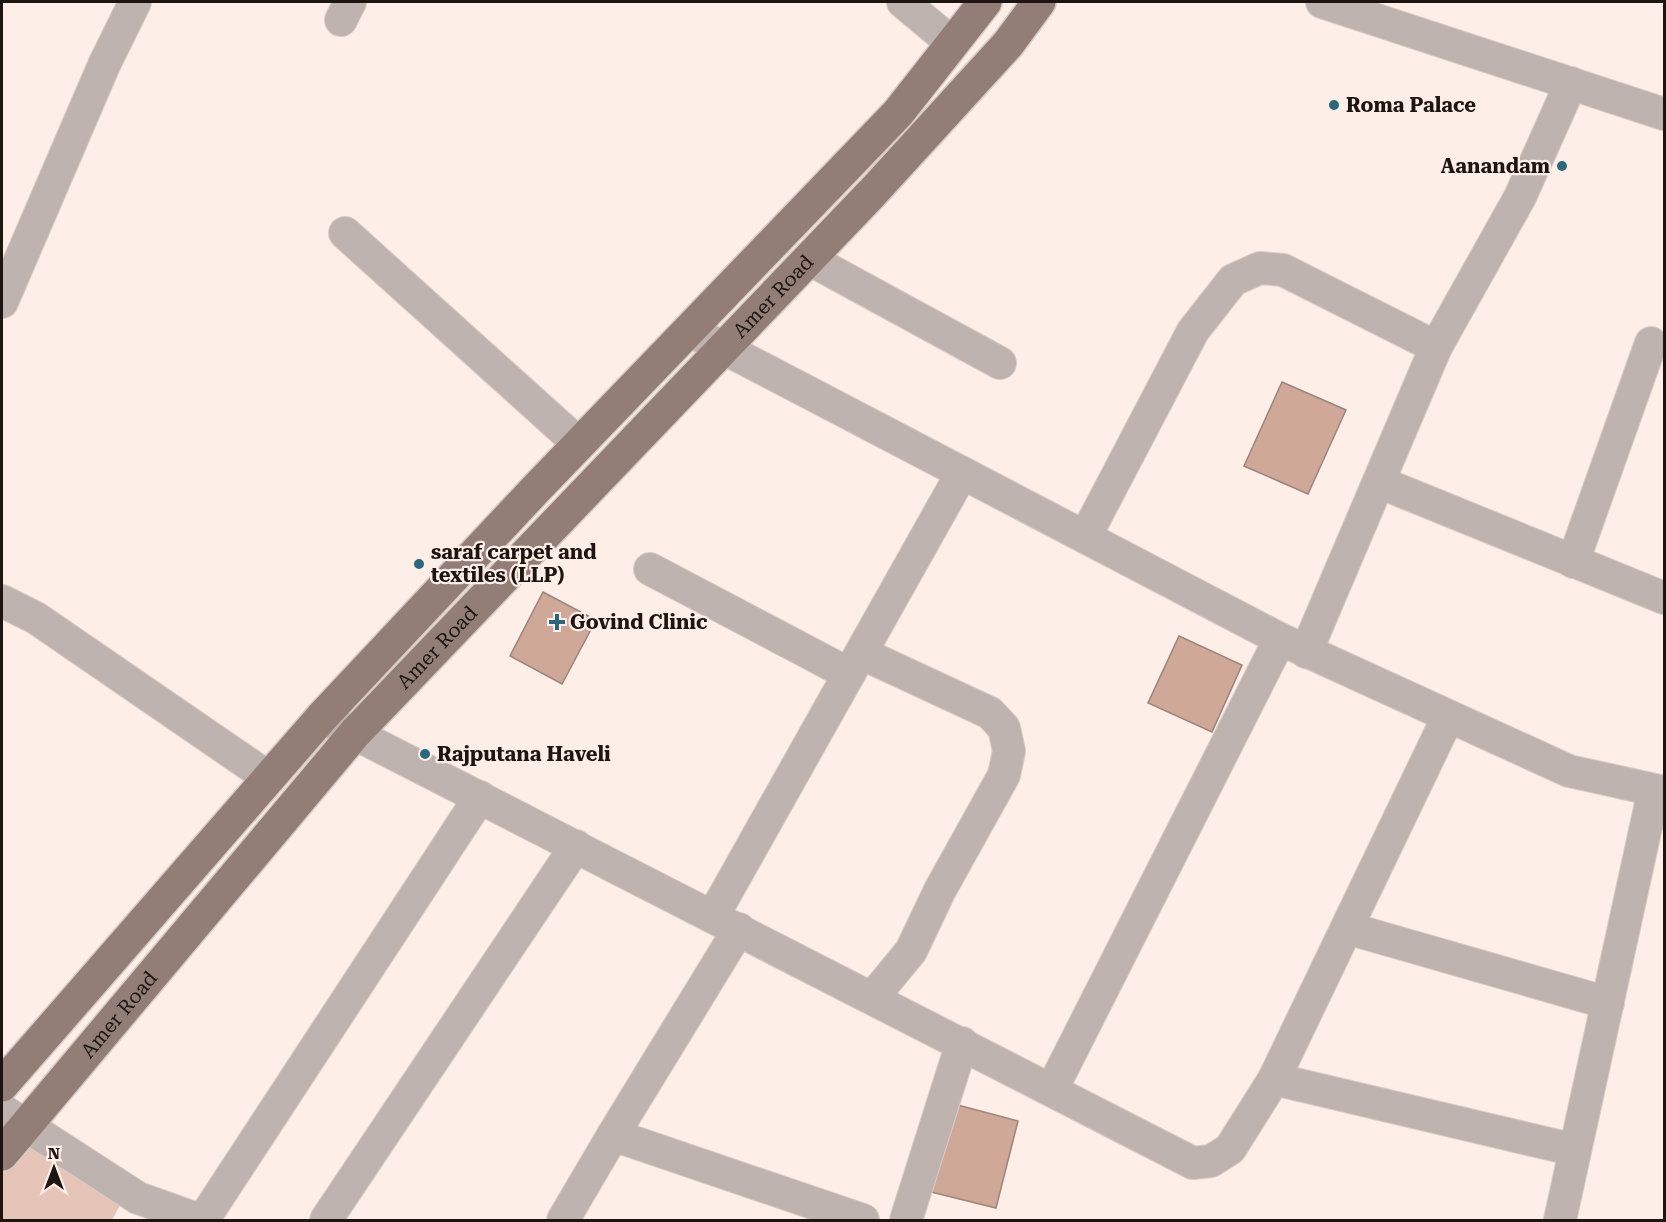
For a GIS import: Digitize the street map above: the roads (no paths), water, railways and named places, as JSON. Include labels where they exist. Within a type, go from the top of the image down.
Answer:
[{"type":"main road","name":"Amer Road","points":[[2,1085],[322,717],[579,444],[898,113],[985,2]]},
{"type":"main road","name":"Amer Road","points":[[2,1154],[13,1117],[355,733],[520,558],[810,259],[1008,44],[1039,2]]},
{"type":"street","points":[[2,302],[104,65],[135,2]]},
{"type":"street","points":[[903,2],[952,43]]},
{"type":"street","points":[[1322,2],[1665,114]]},
{"type":"street","points":[[1052,1089],[1293,646],[1379,482],[1436,347],[1520,197],[1571,83]]},
{"type":"street","points":[[345,233],[579,444]]},
{"type":"street","points":[[810,259],[1000,363]]},
{"type":"street","points":[[1085,537],[1193,331],[1233,280],[1260,268],[1284,270],[1436,347]]},
{"type":"street","points":[[689,330],[1293,646],[1569,771],[1660,791],[1608,1003],[1560,1221]]},
{"type":"street","points":[[1573,562],[1651,342]]},
{"type":"street","points":[[563,1221],[613,1135],[726,922],[855,664],[962,473]]},
{"type":"street","points":[[1379,482],[1665,598]]},
{"type":"street","points":[[650,569],[855,664],[990,713],[1004,728],[1009,751],[1004,776],[940,890],[911,951],[873,997]]},
{"type":"street","points":[[2,601],[36,618],[269,778]]},
{"type":"street","points":[[322,717],[1193,1162],[1211,1161],[1230,1149],[1274,1079],[1448,717]]},
{"type":"street","points":[[13,1117],[132,1209],[201,1221],[480,797]]},
{"type":"street","points":[[326,1221],[576,846]]},
{"type":"street","points":[[1347,928],[1608,1003]]},
{"type":"street","points":[[906,1221],[962,1043]]},
{"type":"street","points":[[1274,1079],[1575,1150]]},
{"type":"street","points":[[613,1135],[863,1221]]},
{"type":"place","name":"Roma Palace","points":[[1334,105]]},
{"type":"place","name":"Aanandam","points":[[1562,166]]},
{"type":"place","name":"saraf carpet and textiles (LLP)","points":[[419,564]]},
{"type":"place","name":"Govind Clinic","points":[[557,622]]},
{"type":"place","name":"Rajputana Haveli","points":[[425,754]]}]
